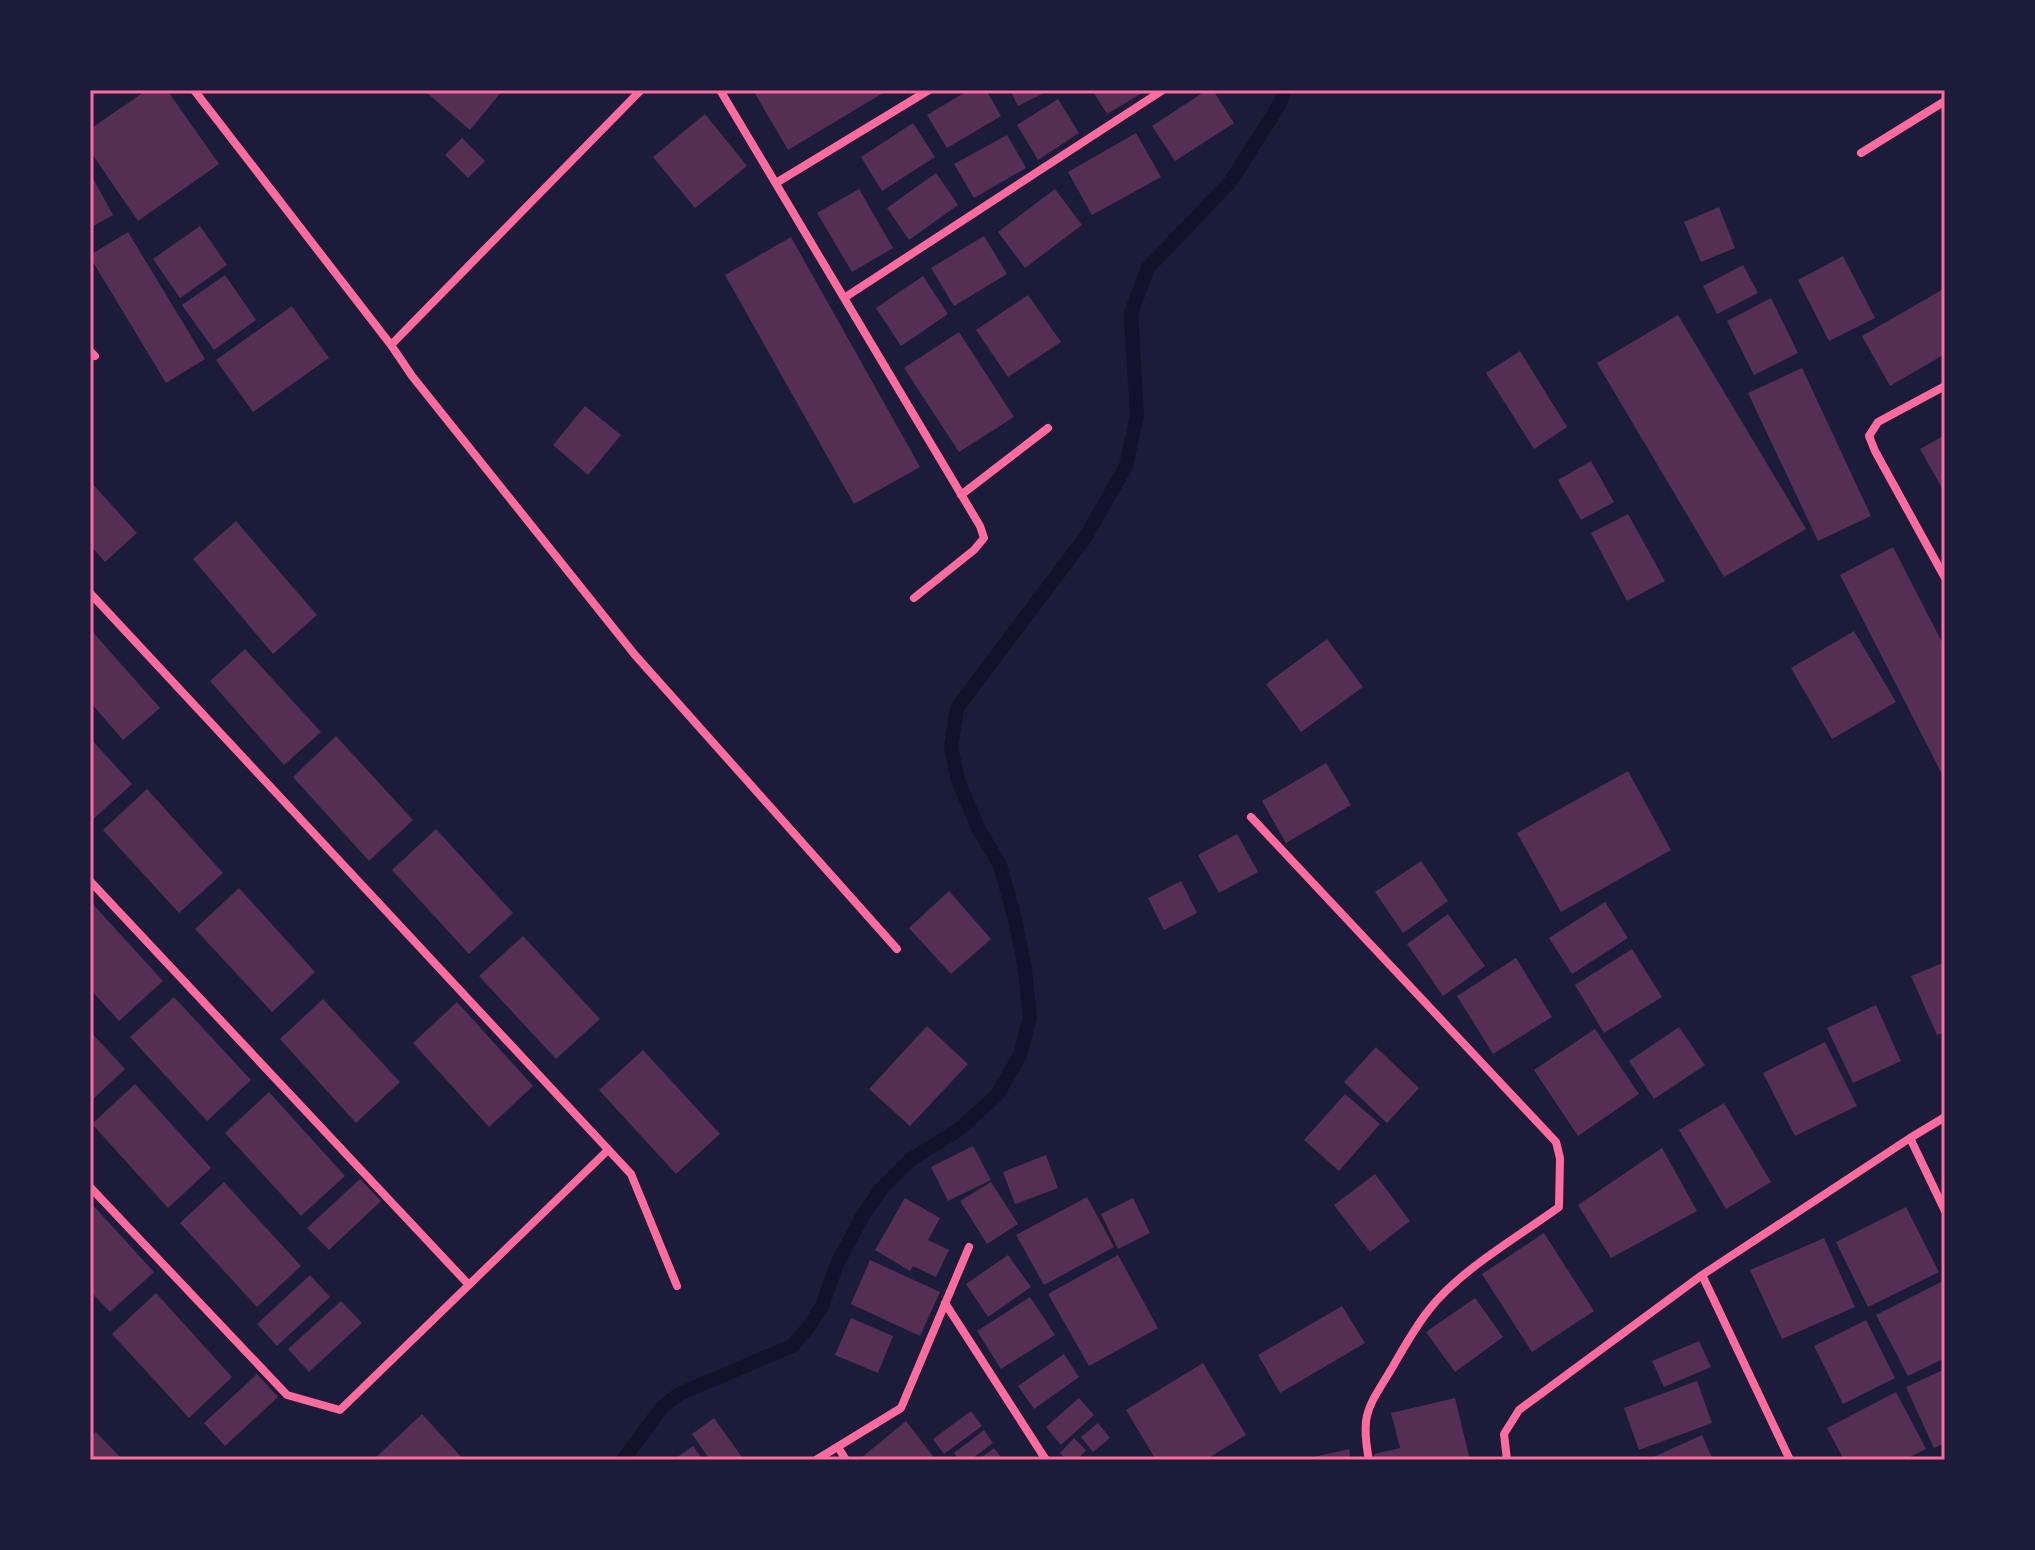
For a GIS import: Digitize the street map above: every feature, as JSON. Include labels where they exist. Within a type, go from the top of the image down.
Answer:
[{"type":"street","points":[[194,90],[412,376],[635,655],[897,949]]},
{"type":"street","points":[[391,345],[641,90]]},
{"type":"street","points":[[720,90],[980,526],[984,538],[974,550],[914,598]]},
{"type":"street","points":[[776,183],[929,90]]},
{"type":"street","points":[[844,298],[1163,90]]},
{"type":"street","points":[[1861,153],[1945,101]]},
{"type":"street","points":[[1945,386],[1878,422],[1869,436],[1945,578]]},
{"type":"street","points":[[961,495],[1048,428]]},
{"type":"street","points":[[90,593],[631,1174],[677,1286]]},
{"type":"street","points":[[1251,817],[1556,1142],[1560,1158],[1559,1207],[1459,1279],[1428,1310],[1407,1343],[1366,1411],[1369,1460]]},
{"type":"street","points":[[90,881],[469,1285]]},
{"type":"street","points":[[1507,1460],[1504,1434],[1519,1410],[1702,1275],[1945,1117]]},
{"type":"street","points":[[1910,1138],[1945,1211]]},
{"type":"street","points":[[90,1187],[287,1395],[340,1410],[608,1150]]},
{"type":"street","points":[[816,1460],[901,1408],[969,1247]]},
{"type":"street","points":[[1702,1275],[1790,1460]]},
{"type":"street","points":[[945,1303],[1046,1460]]},
{"type":"street","points":[[838,1447],[846,1460]]},
{"type":"building","points":[[147,90],[167,90],[219,164],[138,221],[90,151],[90,129]]},
{"type":"building","points":[[429,90],[503,90],[470,130],[427,93]]},
{"type":"building","points":[[753,90],[888,90],[788,150]]},
{"type":"building","points":[[969,90],[986,90],[1001,116],[947,148],[927,115]]},
{"type":"building","points":[[1010,90],[1050,90],[1018,106]]},
{"type":"building","points":[[1092,90],[1147,90],[1107,114]]},
{"type":"building","points":[[1207,90],[1213,90],[1234,123],[1175,161],[1152,126]]},
{"type":"building","points":[[1058,99],[1079,133],[1038,160],[1017,125]]},
{"type":"building","points":[[705,114],[747,166],[695,208],[653,157]]},
{"type":"building","points":[[913,123],[935,157],[882,191],[861,157]]},
{"type":"building","points":[[1136,133],[1161,177],[1092,215],[1068,172]]},
{"type":"building","points":[[1007,135],[1026,168],[974,198],[954,164]]},
{"type":"building","points":[[462,138],[485,161],[468,178],[445,155]]},
{"type":"building","points":[[90,173],[113,215],[90,228]]},
{"type":"building","points":[[936,173],[958,205],[909,240],[887,208]]},
{"type":"building","points":[[859,189],[893,248],[852,272],[817,213]]},
{"type":"building","points":[[1055,189],[1082,225],[1025,268],[998,232]]},
{"type":"building","points":[[1719,207],[1735,248],[1701,262],[1684,222]]},
{"type":"building","points":[[200,226],[227,265],[180,298],[153,259]]},
{"type":"building","points":[[128,232],[205,359],[166,383],[90,257]]},
{"type":"building","points":[[984,236],[1007,274],[954,306],[931,268]]},
{"type":"building","points":[[791,237],[920,467],[854,504],[725,275]]},
{"type":"building","points":[[1843,256],[1875,318],[1829,341],[1798,280]]},
{"type":"building","points":[[1743,265],[1758,293],[1717,314],[1703,286]]},
{"type":"building","points":[[225,275],[256,320],[214,350],[182,305]]},
{"type":"building","points":[[923,276],[948,314],[901,346],[876,308]]},
{"type":"building","points":[[1945,288],[1945,354],[1890,386],[1862,336]]},
{"type":"building","points":[[1028,295],[1061,342],[1008,377],[976,330]]},
{"type":"building","points":[[1771,298],[1798,353],[1754,375],[1727,321]]},
{"type":"building","points":[[292,306],[329,358],[253,412],[216,360]]},
{"type":"building","points":[[1678,315],[1806,529],[1724,577],[1597,363]]},
{"type":"building","points":[[959,332],[1014,417],[959,452],[904,368]]},
{"type":"building","points":[[1520,351],[1567,427],[1534,449],[1486,373]]},
{"type":"building","points":[[1802,368],[1871,516],[1818,541],[1748,393]]},
{"type":"building","points":[[585,406],[621,435],[588,475],[553,445]]},
{"type":"building","points":[[1945,435],[1945,493],[1920,449]]},
{"type":"building","points":[[1591,461],[1614,502],[1581,520],[1558,480]]},
{"type":"building","points":[[90,481],[137,533],[105,562],[90,545]]},
{"type":"building","points":[[1628,514],[1665,581],[1627,601],[1591,533]]},
{"type":"building","points":[[236,521],[317,615],[273,654],[193,559]]},
{"type":"building","points":[[1893,547],[1945,648],[1945,780],[1840,575]]},
{"type":"building","points":[[90,629],[160,708],[123,740],[90,702]]},
{"type":"building","points":[[1854,631],[1896,702],[1832,739],[1791,668]]},
{"type":"building","points":[[1327,639],[1363,687],[1301,732],[1266,684]]},
{"type":"building","points":[[245,649],[321,732],[284,765],[210,681]]},
{"type":"building","points":[[336,736],[413,820],[369,861],[293,777]]},
{"type":"building","points":[[90,738],[132,784],[90,822]]},
{"type":"building","points":[[1326,763],[1351,805],[1286,843],[1262,801]]},
{"type":"building","points":[[1628,771],[1671,850],[1561,912],[1517,833]]},
{"type":"building","points":[[147,789],[223,873],[179,913],[103,830]]},
{"type":"building","points":[[436,829],[513,913],[469,954],[392,870]]},
{"type":"building","points":[[1237,834],[1258,872],[1219,893],[1198,855]]},
{"type":"building","points":[[1421,861],[1448,901],[1403,933],[1375,892]]},
{"type":"building","points":[[1181,881],[1197,913],[1164,930],[1148,898]]},
{"type":"building","points":[[239,888],[315,972],[272,1012],[195,929]]},
{"type":"building","points":[[949,891],[991,939],[951,974],[909,928]]},
{"type":"building","points":[[90,901],[163,981],[119,1021],[90,989]]},
{"type":"building","points":[[1605,902],[1628,938],[1572,974],[1549,938]]},
{"type":"building","points":[[1448,914],[1485,966],[1443,996],[1407,944]]},
{"type":"building","points":[[523,936],[600,1019],[556,1059],[479,976]]},
{"type":"building","points":[[1632,949],[1662,997],[1604,1033],[1575,985]]},
{"type":"building","points":[[1516,958],[1552,1017],[1493,1054],[1457,996]]},
{"type":"building","points":[[1945,962],[1945,1032],[1937,1035],[1911,976]]},
{"type":"building","points":[[174,997],[251,1080],[207,1121],[130,1037]]},
{"type":"building","points":[[323,999],[400,1082],[356,1123],[280,1039]]},
{"type":"building","points":[[457,1002],[533,1086],[489,1127],[413,1043]]},
{"type":"building","points":[[1876,1005],[1901,1061],[1853,1083],[1827,1028]]},
{"type":"building","points":[[927,1026],[968,1064],[910,1126],[869,1089]]},
{"type":"building","points":[[1679,1027],[1705,1065],[1654,1099],[1629,1061]]},
{"type":"building","points":[[1595,1029],[1639,1094],[1578,1136],[1534,1070]]},
{"type":"building","points":[[90,1031],[125,1069],[90,1102]]},
{"type":"building","points":[[1825,1042],[1857,1106],[1795,1136],[1763,1073]]},
{"type":"building","points":[[1376,1047],[1419,1088],[1387,1123],[1344,1082]]},
{"type":"building","points":[[643,1050],[720,1134],[676,1174],[599,1090]]},
{"type":"building","points":[[135,1084],[211,1168],[168,1208],[92,1124]]},
{"type":"building","points":[[269,1092],[345,1176],[301,1216],[225,1133]]},
{"type":"building","points":[[1345,1094],[1380,1124],[1339,1171],[1304,1140]]},
{"type":"building","points":[[1724,1103],[1771,1182],[1726,1209],[1679,1130]]},
{"type":"building","points":[[973,1146],[991,1180],[948,1201],[931,1167]]},
{"type":"building","points":[[1662,1148],[1697,1211],[1611,1258],[1578,1205]]},
{"type":"building","points":[[1046,1155],[1058,1188],[1015,1204],[1003,1172]]},
{"type":"building","points":[[1375,1174],[1410,1221],[1370,1252],[1334,1205]]},
{"type":"building","points":[[360,1179],[381,1201],[329,1250],[307,1228]]},
{"type":"building","points":[[224,1182],[301,1266],[257,1307],[180,1223]]},
{"type":"building","points":[[991,1182],[1018,1224],[987,1244],[960,1201]]},
{"type":"building","points":[[1087,1197],[1114,1247],[1044,1285],[1016,1235]]},
{"type":"building","points":[[905,1198],[940,1218],[928,1240],[949,1250],[936,1277],[913,1266],[910,1271],[875,1250]]},
{"type":"building","points":[[1133,1198],[1150,1233],[1118,1249],[1101,1214]]},
{"type":"building","points":[[90,1202],[154,1272],[110,1312],[90,1291]]},
{"type":"building","points":[[1906,1207],[1939,1272],[1868,1307],[1836,1242]]},
{"type":"building","points":[[1544,1233],[1594,1311],[1532,1352],[1482,1274]]},
{"type":"building","points":[[1824,1238],[1855,1307],[1782,1339],[1750,1270]]},
{"type":"building","points":[[1008,1255],[1031,1287],[988,1317],[966,1284]]},
{"type":"building","points":[[1118,1255],[1158,1328],[1089,1366],[1048,1294]]},
{"type":"building","points":[[870,1260],[940,1292],[920,1336],[851,1304]]},
{"type":"building","points":[[310,1275],[330,1297],[277,1346],[257,1324]]},
{"type":"building","points":[[1943,1281],[1945,1358],[1908,1376],[1876,1315]]},
{"type":"building","points":[[156,1293],[232,1377],[189,1418],[112,1334]]},
{"type":"building","points":[[1030,1297],[1055,1335],[1001,1369],[977,1331]]},
{"type":"building","points":[[1475,1298],[1503,1337],[1455,1372],[1426,1332]]},
{"type":"building","points":[[341,1301],[362,1323],[309,1372],[288,1349]]},
{"type":"building","points":[[1342,1306],[1365,1343],[1280,1393],[1258,1355]]},
{"type":"building","points":[[851,1318],[893,1336],[878,1373],[835,1355]]},
{"type":"building","points":[[1866,1320],[1895,1378],[1843,1404],[1814,1346]]},
{"type":"building","points":[[1699,1341],[1711,1367],[1664,1387],[1652,1361]]},
{"type":"building","points":[[1064,1354],[1079,1377],[1034,1409],[1018,1386]]},
{"type":"building","points":[[1203,1363],[1246,1435],[1205,1460],[1156,1460],[1126,1410]]},
{"type":"building","points":[[1945,1369],[1945,1443],[1934,1448],[1906,1387]]},
{"type":"building","points":[[257,1374],[278,1397],[225,1446],[204,1423]]},
{"type":"building","points":[[1697,1381],[1712,1423],[1639,1450],[1624,1408]]},
{"type":"building","points":[[1896,1392],[1926,1449],[1904,1460],[1844,1460],[1827,1428]]},
{"type":"building","points":[[1079,1398],[1094,1415],[1061,1445],[1046,1427]]},
{"type":"building","points":[[1455,1398],[1470,1460],[1375,1460],[1374,1454],[1400,1448],[1391,1413]]},
{"type":"building","points":[[971,1411],[982,1426],[944,1454],[933,1439]]},
{"type":"building","points":[[422,1414],[464,1460],[373,1460]]},
{"type":"building","points":[[714,1418],[744,1460],[710,1460],[692,1434]]},
{"type":"building","points":[[906,1421],[933,1456],[929,1460],[861,1458]]},
{"type":"building","points":[[1098,1423],[1110,1438],[1093,1452],[1081,1437]]},
{"type":"building","points":[[984,1430],[993,1443],[970,1460],[959,1460],[954,1453]]},
{"type":"building","points":[[96,1432],[120,1457],[116,1460],[90,1460],[90,1437]]},
{"type":"building","points":[[1702,1435],[1713,1460],[1647,1460]]},
{"type":"building","points":[[1074,1438],[1086,1450],[1077,1460],[1067,1460],[1060,1453]]},
{"type":"building","points":[[693,1446],[703,1460],[673,1460]]},
{"type":"building","points":[[994,1448],[1003,1460],[978,1460]]},
{"type":"building","points":[[1349,1449],[1351,1460],[1305,1460],[1305,1459]]},
{"type":"waterway","points":[[623,1460],[662,1407],[679,1394],[792,1346],[822,1306],[837,1264],[881,1189],[910,1160],[958,1130],[997,1095],[1020,1055],[1030,1017],[1025,970],[1000,865],[978,828],[958,780],[951,747],[957,708],[1085,538],[1126,466],[1137,415],[1131,313],[1148,268],[1231,181],[1281,102],[1284,90]]}]
